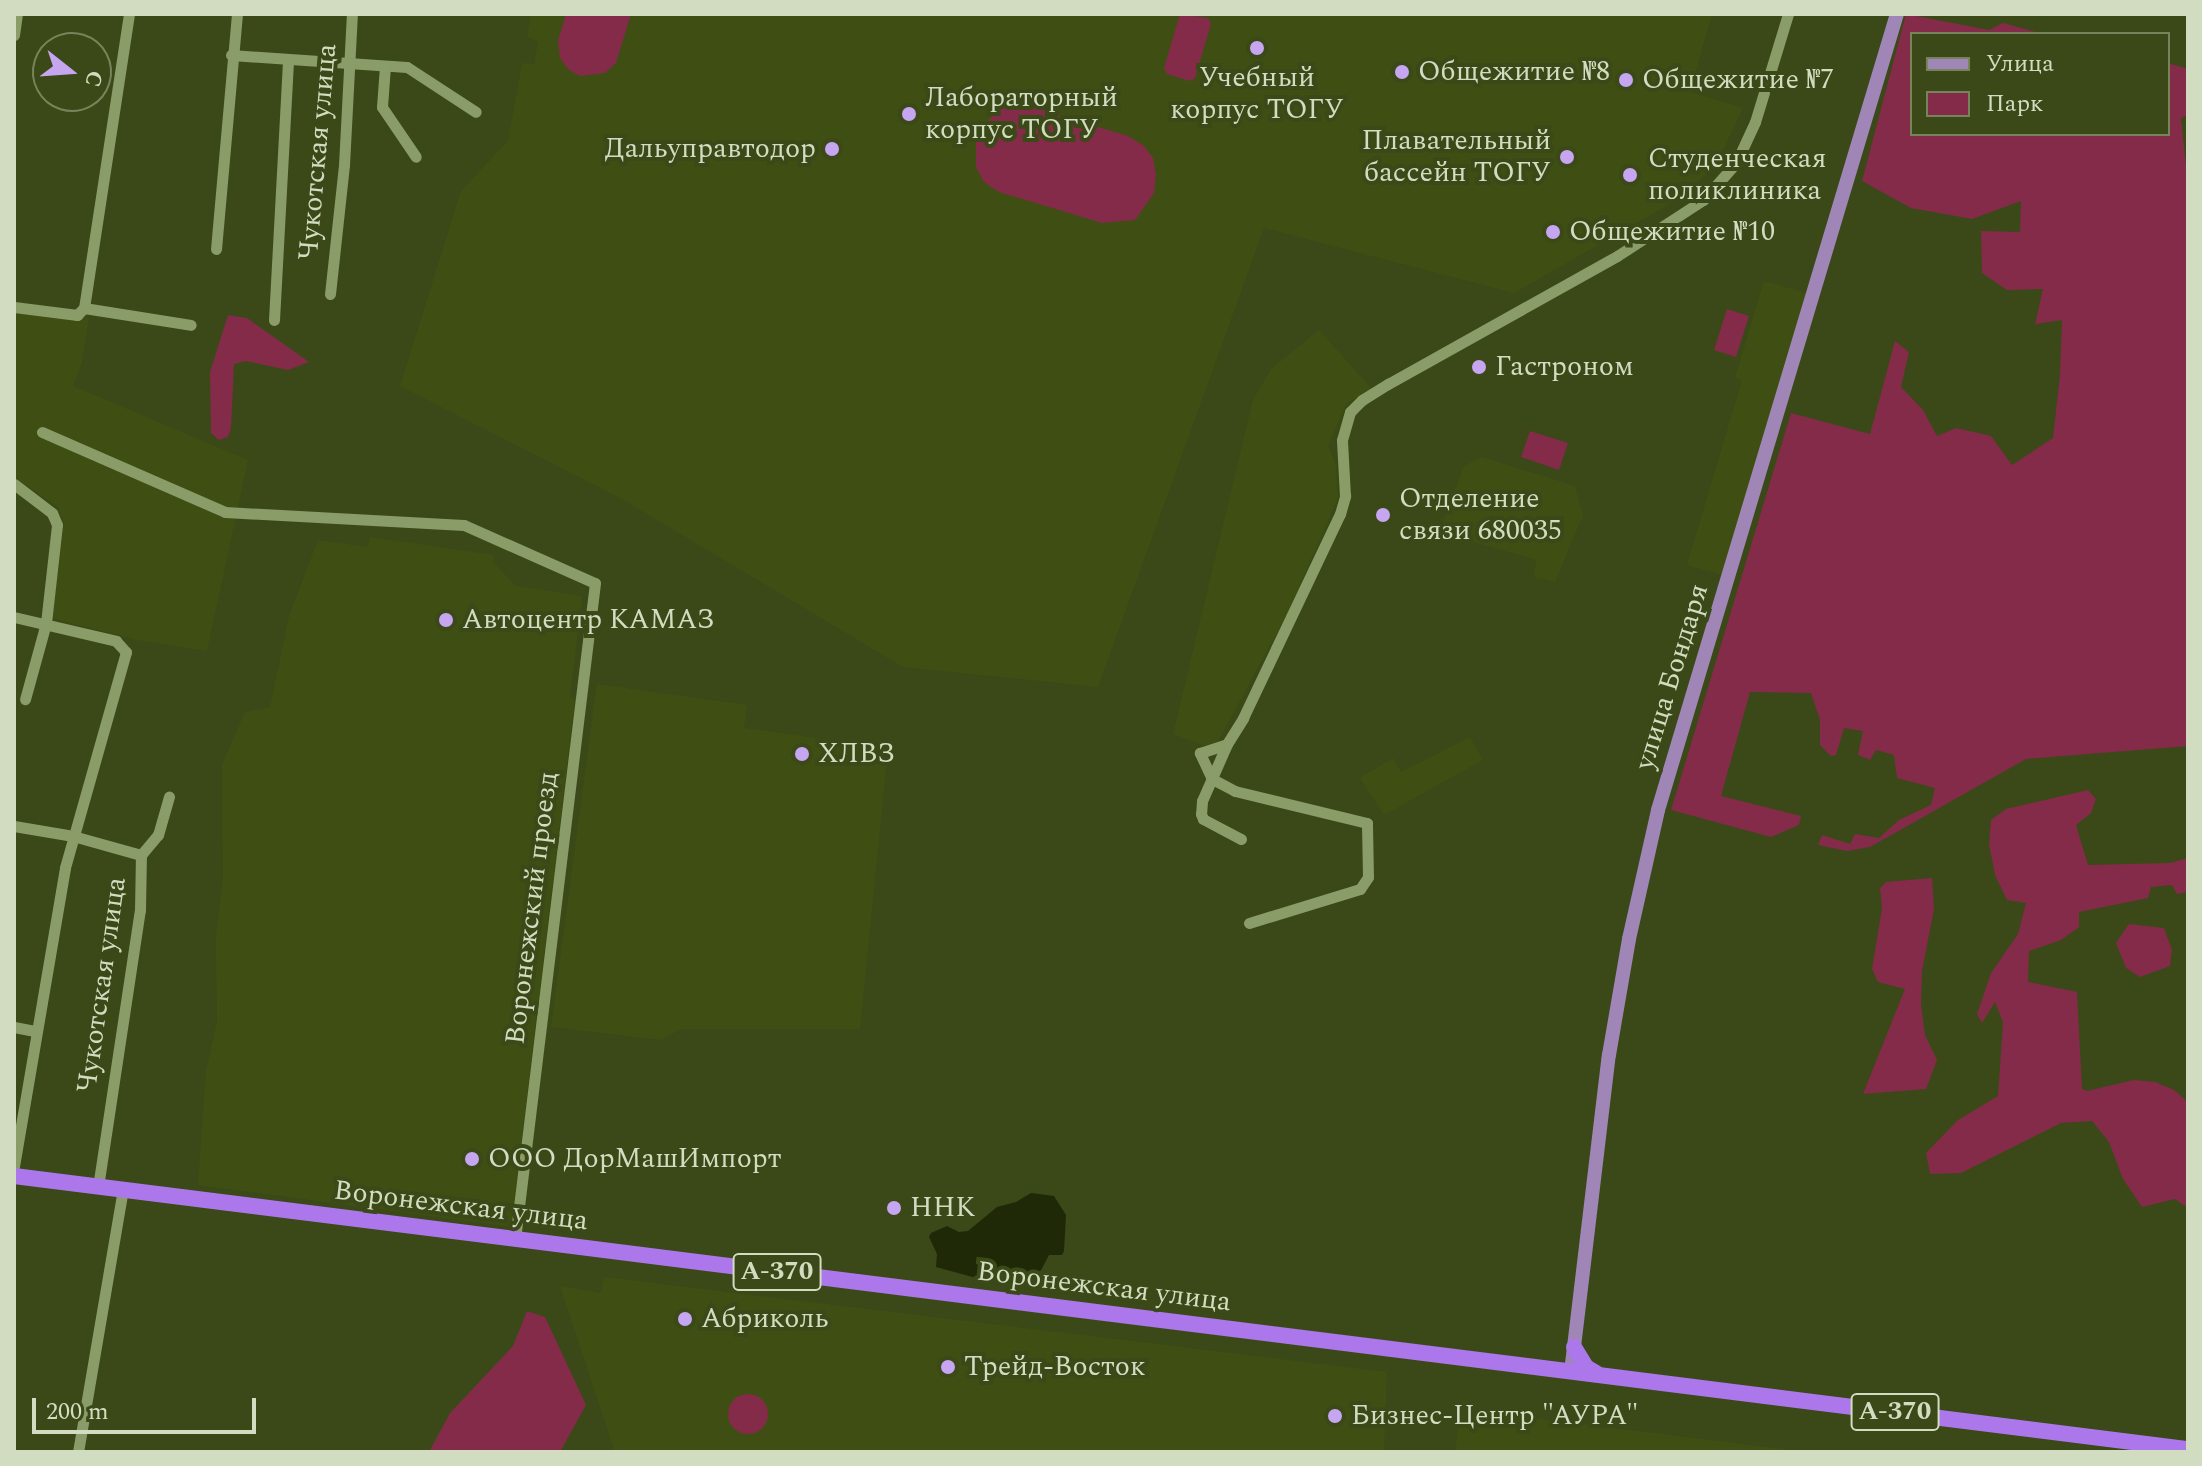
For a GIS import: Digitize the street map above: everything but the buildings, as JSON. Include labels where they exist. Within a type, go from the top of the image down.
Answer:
[{"type":"highway","name":"Воронежская улица","points":[[14,1176],[2188,1449]]},
{"type":"highway","points":[[1574,1347],[1586,1367],[1601,1376]]},
{"type":"main road","name":"улица Бондаря","points":[[1571,1372],[1609,1055],[1629,939],[1658,810],[1897,14]]},
{"type":"main road","points":[[1540,1368],[1559,1361],[1574,1347]]},
{"type":"street","points":[[14,35],[17,14]]},
{"type":"street","points":[[14,307],[77,315],[84,308],[129,14]]},
{"type":"street","points":[[216,249],[237,14]]},
{"type":"street","name":"Чукотская улица","points":[[330,294],[344,165],[352,14]]},
{"type":"street","points":[[1241,839],[1203,819],[1202,801],[1227,744],[1262,682],[1340,514],[1345,496],[1342,440],[1350,412],[1362,400],[1388,384],[1617,256],[1703,200],[1736,163],[1749,136],[1788,14]]},
{"type":"street","points":[[231,55],[407,67],[476,112]]},
{"type":"street","points":[[274,320],[288,59]]},
{"type":"street","points":[[385,66],[382,107],[416,157]]},
{"type":"street","points":[[84,308],[191,325]]},
{"type":"street","name":"Воронежский проезд","points":[[42,432],[225,512],[464,525],[595,583],[515,1239]]},
{"type":"street","points":[[14,484],[52,513],[57,535],[46,623],[25,699]]},
{"type":"street","points":[[14,617],[116,641],[126,652],[73,836],[35,1031],[14,1167]]},
{"type":"street","points":[[1227,744],[1200,753],[1212,779],[1235,791],[1367,823],[1368,877],[1360,889],[1249,923]]},
{"type":"street","name":"Чукотская улица","points":[[98,1187],[140,910],[141,855],[158,835],[169,797]]},
{"type":"street","points":[[14,826],[73,836],[141,855]]},
{"type":"street","points":[[14,1027],[35,1031]]},
{"type":"street","points":[[78,1452],[123,1189]]},
{"type":"shaded area","points":[[531,14],[1712,14],[1690,92],[1743,108],[1714,169],[1666,206],[1514,293],[1264,228],[1098,687],[903,667],[622,499],[400,386],[461,191],[508,141],[522,63],[534,64],[538,42],[527,36]]},
{"type":"shaded area","points":[[1764,281],[1810,294],[1726,576],[1687,565],[1742,380],[1735,378]]},
{"type":"shaded area","points":[[14,311],[56,318],[89,317],[82,362],[73,386],[248,460],[207,651],[137,640],[52,618],[64,524],[58,507],[14,477]]},
{"type":"shaded area","points":[[1319,330],[1372,389],[1346,404],[1328,446],[1336,465],[1338,498],[1288,612],[1214,749],[1173,734],[1253,400],[1271,369]]},
{"type":"shaded area","points":[[1482,457],[1575,486],[1583,515],[1555,582],[1534,577],[1536,560],[1439,532],[1464,466]]},
{"type":"shaded area","points":[[370,537],[494,555],[493,562],[516,586],[582,596],[570,697],[575,699],[511,1227],[198,1185],[206,1071],[217,1022],[216,937],[223,878],[222,765],[245,712],[270,707],[289,616],[318,540],[368,547]]},
{"type":"shaded area","points":[[597,684],[747,705],[744,728],[888,748],[860,1029],[681,1029],[661,1040],[551,1027]]},
{"type":"shaded area","points":[[1470,737],[1483,760],[1384,815],[1360,778],[1393,758],[1401,772]]},
{"type":"shaded area","points":[[1031,1193],[1054,1196],[1066,1215],[1064,1251],[1062,1255],[1049,1255],[1037,1278],[1013,1276],[984,1264],[977,1270],[980,1279],[936,1267],[937,1254],[929,1237],[931,1233],[947,1226],[959,1232],[968,1231],[997,1207],[1016,1202]]},
{"type":"shaded area","points":[[604,1277],[1387,1372],[1384,1452],[615,1452],[560,1286],[600,1293]]},
{"type":"shaded area","points":[[1461,1409],[1806,1452],[1455,1452]]},
{"type":"green space","points":[[566,14],[631,14],[616,63],[605,73],[580,76],[569,70],[560,58],[558,41]]},
{"type":"green space","points":[[1180,14],[1208,18],[1211,24],[1195,78],[1190,81],[1167,74],[1164,68]]},
{"type":"green space","points":[[1906,14],[1989,30],[2003,23],[2036,32],[1910,32],[1910,136],[2170,136],[2170,64],[2188,69],[2188,115],[2181,118],[2188,185],[2188,746],[2026,759],[1870,847],[1847,851],[1818,845],[1822,835],[1850,844],[1855,834],[1879,838],[1899,820],[1931,805],[1935,788],[1897,778],[1894,755],[1876,750],[1870,760],[1858,755],[1863,731],[1844,728],[1836,755],[1831,756],[1820,745],[1820,720],[1811,693],[1750,692],[1721,796],[1801,816],[1799,825],[1771,837],[1671,810],[1791,413],[1870,434],[1895,341],[1909,352],[1901,387],[1923,410],[1937,436],[1956,428],[1991,436],[2012,465],[2053,438],[2062,320],[2035,324],[2043,289],[2007,290],[1982,273],[1981,231],[2020,232],[2021,201],[1972,219],[1911,208],[1862,181]]},
{"type":"green space","points":[[1026,105],[1128,136],[1144,146],[1153,158],[1156,175],[1154,193],[1135,220],[1102,223],[999,192],[984,182],[976,167],[976,136],[998,109]]},
{"type":"green space","points":[[1727,309],[1749,316],[1736,357],[1714,350]]},
{"type":"green space","points":[[228,315],[247,318],[309,362],[288,370],[246,361],[234,364],[231,428],[228,437],[219,440],[211,433],[210,372]]},
{"type":"green space","points":[[1530,431],[1568,443],[1559,470],[1521,457]]},
{"type":"green space","points":[[2088,790],[2096,799],[2091,813],[2076,825],[2088,865],[2170,863],[2188,858],[2188,892],[2177,894],[2172,885],[2151,887],[2148,898],[2079,912],[2079,927],[2061,940],[2029,951],[2028,982],[2077,992],[2082,1089],[2087,1091],[2134,1080],[2155,1082],[2174,1090],[2188,1102],[2188,1208],[2175,1199],[2142,1207],[2123,1179],[2109,1142],[2092,1121],[2061,1123],[1961,1173],[1930,1174],[1926,1153],[1958,1120],[1998,1096],[2003,1022],[1995,1002],[1982,1023],[1977,1014],[1991,973],[2018,934],[2026,903],[2007,900],[1995,875],[1989,844],[1991,820],[2006,809]]},
{"type":"green space","points":[[1932,878],[1934,909],[1922,971],[1921,1005],[1925,1035],[1937,1060],[1926,1089],[1863,1094],[1905,989],[1878,982],[1872,969],[1882,908],[1880,888],[1886,882]]},
{"type":"green space","points":[[2129,924],[2164,928],[2172,950],[2170,966],[2140,977],[2126,968],[2116,943]]},
{"type":"green space","points":[[527,1311],[545,1317],[586,1405],[560,1452],[429,1452],[450,1413],[513,1346]]},
{"type":"green space","points":[[748,1394],[762,1400],[768,1414],[762,1428],[748,1434],[734,1428],[728,1414],[734,1400]]},
{"type":"place","name":"Учебный корпус ТОГУ","points":[[1257,48]]},
{"type":"place","name":"Общежитие №8","points":[[1402,72]]},
{"type":"place","name":"Общежитие №7","points":[[1626,80]]},
{"type":"place","name":"Лабораторный корпус ТОГУ","points":[[909,114]]},
{"type":"place","name":"Дальуправтодор","points":[[832,149]]},
{"type":"place","name":"Плавательный бассейн ТОГУ","points":[[1567,157]]},
{"type":"place","name":"Студенческая поликлиника","points":[[1630,175]]},
{"type":"place","name":"Общежитие №10","points":[[1553,232]]},
{"type":"place","name":"Гастроном","points":[[1479,367]]},
{"type":"place","name":"Отделение связи 680035","points":[[1383,515]]},
{"type":"place","name":"Автоцентр КАМАЗ","points":[[446,620]]},
{"type":"place","name":"ХЛВЗ","points":[[802,754]]},
{"type":"place","name":"ООО ДорМашИмпорт","points":[[472,1159]]},
{"type":"place","name":"ННК","points":[[894,1208]]},
{"type":"place","name":"Абриколь","points":[[685,1319]]},
{"type":"place","name":"Трейд-Восток","points":[[948,1367]]},
{"type":"place","name":"Бизнес-Центр \"АУРА\"","points":[[1335,1416]]}]
